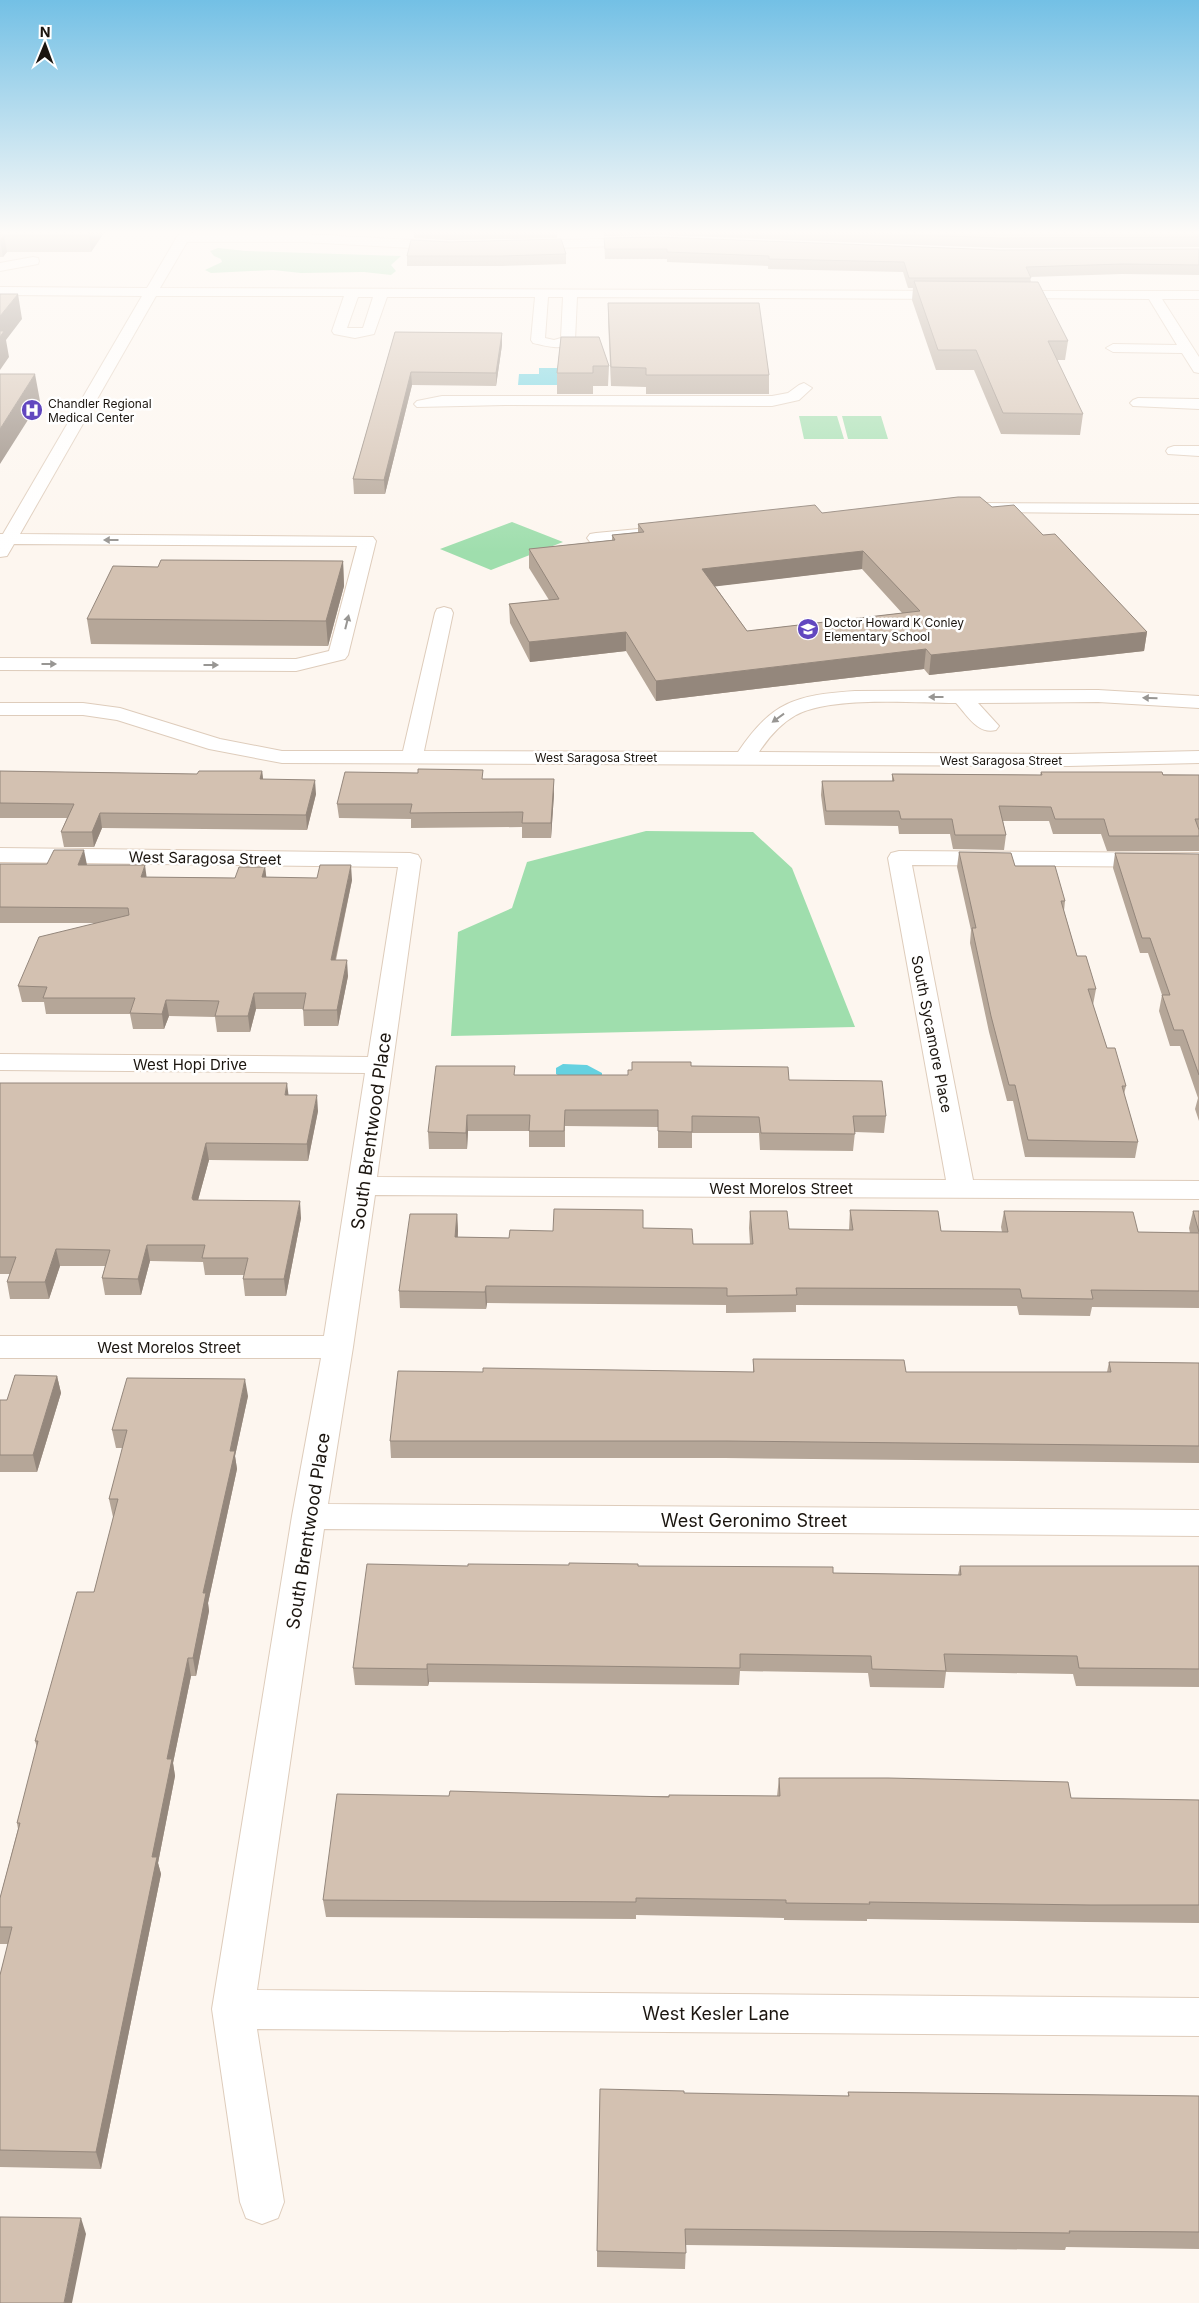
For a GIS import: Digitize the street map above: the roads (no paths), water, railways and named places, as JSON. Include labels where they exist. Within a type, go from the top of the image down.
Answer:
[{"type":"street","points":[[3,544],[124,337]]},
{"type":"street","points":[[1179,337],[1199,369]]},
{"type":"street","points":[[1112,348],[1186,349]]},
{"type":"street","points":[[422,404],[442,401],[505,400],[772,401],[788,399],[800,393],[804,388]]},
{"type":"street","points":[[1138,404],[1199,404]]},
{"type":"street","points":[[1174,451],[1199,451]]},
{"type":"street","points":[[964,508],[1199,509]]},
{"type":"street","points":[[596,538],[664,531]]},
{"type":"street","points":[[0,664],[296,666],[338,655],[368,541],[159,540],[3,544]]},
{"type":"street","points":[[412,756],[444,612]]},
{"type":"street","points":[[744,759],[770,724],[788,711],[805,703],[855,697],[1098,696],[1199,702]]},
{"type":"street","points":[[962,697],[989,726]]},
{"type":"street","name":"West Saragosa Street","points":[[0,709],[83,709],[120,714],[216,745],[282,757],[1068,760],[1199,756]]},
{"type":"street","name":"West Saragosa Street","points":[[0,855],[410,860]]},
{"type":"street","name":"South Sycamore Place","points":[[962,1188],[899,858],[1199,860]]},
{"type":"street","name":"South Brentwood Place","points":[[262,2202],[233,2009],[309,1516],[363,1186],[410,860]]},
{"type":"street","name":"West Hopi Drive","points":[[0,1062],[380,1065]]},
{"type":"street","name":"West Morelos Street","points":[[363,1186],[1199,1190]]},
{"type":"street","name":"West Morelos Street","points":[[0,1347],[338,1347]]},
{"type":"street","name":"West Geronimo Street","points":[[309,1516],[1199,1523]]},
{"type":"street","name":"West Kesler Lane","points":[[233,2009],[1199,2017]]},
{"type":"water","points":[[539,368],[560,368],[581,385],[518,385],[519,374],[539,374]]},
{"type":"water","points":[[563,1064],[587,1065],[602,1073],[602,1081],[561,1077],[556,1074],[556,1068]]},
{"type":"place","name":"Chandler Regional Medical Center","points":[[32,410]]},
{"type":"place","name":"Doctor Howard K Conley Elementary School","points":[[808,629]]}]
